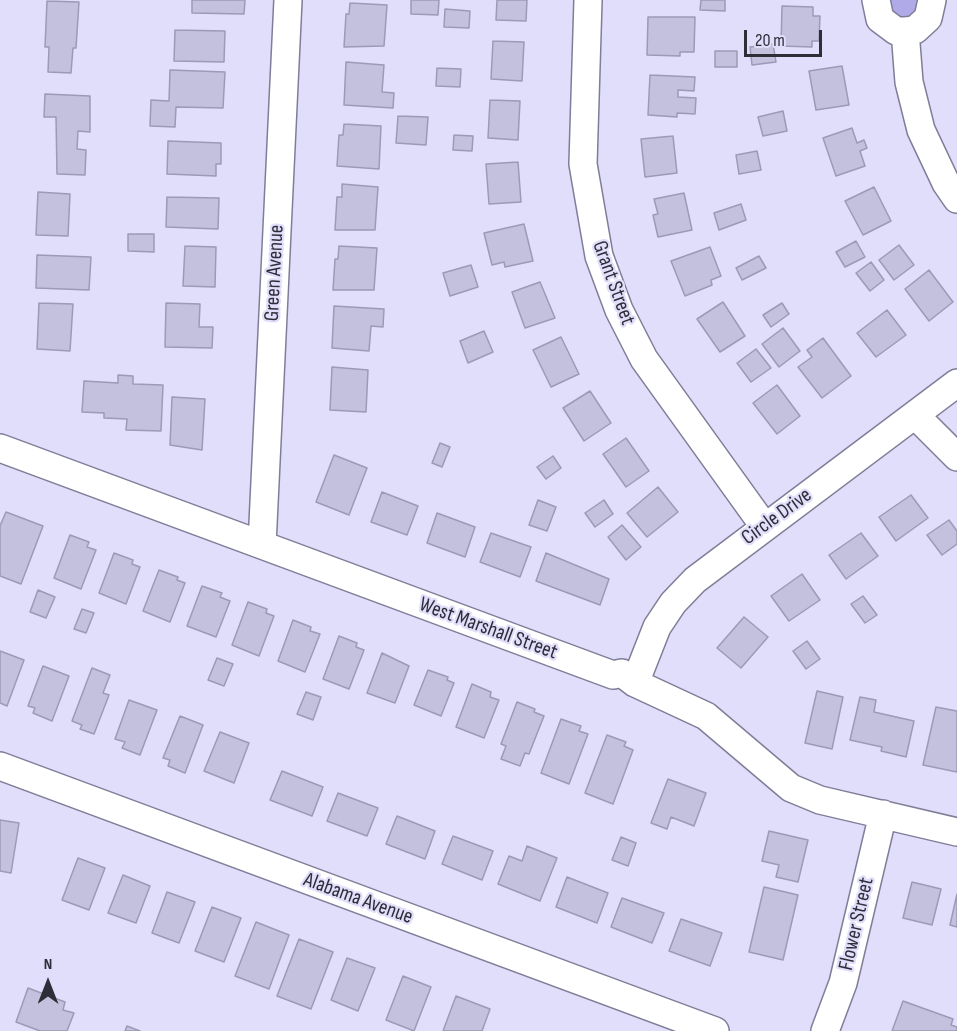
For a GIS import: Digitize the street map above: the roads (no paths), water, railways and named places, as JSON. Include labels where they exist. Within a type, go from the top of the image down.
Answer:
[{"type":"street","name":"Green Avenue","points":[[262,545],[288,0]]},
{"type":"street","name":"Grant Street","points":[[588,0],[583,164],[599,256],[619,310],[644,359],[764,526]]},
{"type":"street","points":[[876,0],[876,10],[887,26],[905,31],[915,30],[928,18],[932,0]]},
{"type":"street","points":[[905,31],[909,82],[921,130],[946,183],[957,199]]},
{"type":"street","name":"Circle Drive","points":[[635,683],[657,627],[673,603],[694,580],[764,526],[916,416],[957,383]]},
{"type":"street","points":[[916,416],[957,457]]},
{"type":"street","name":"West Marshall Street","points":[[0,448],[613,675],[622,674],[635,683],[706,716],[791,788],[820,800],[957,832]]},
{"type":"street","name":"Alabama Avenue","points":[[0,766],[715,1031]]},
{"type":"street","name":"Flower Street","points":[[825,1031],[843,983],[884,814]]}]
